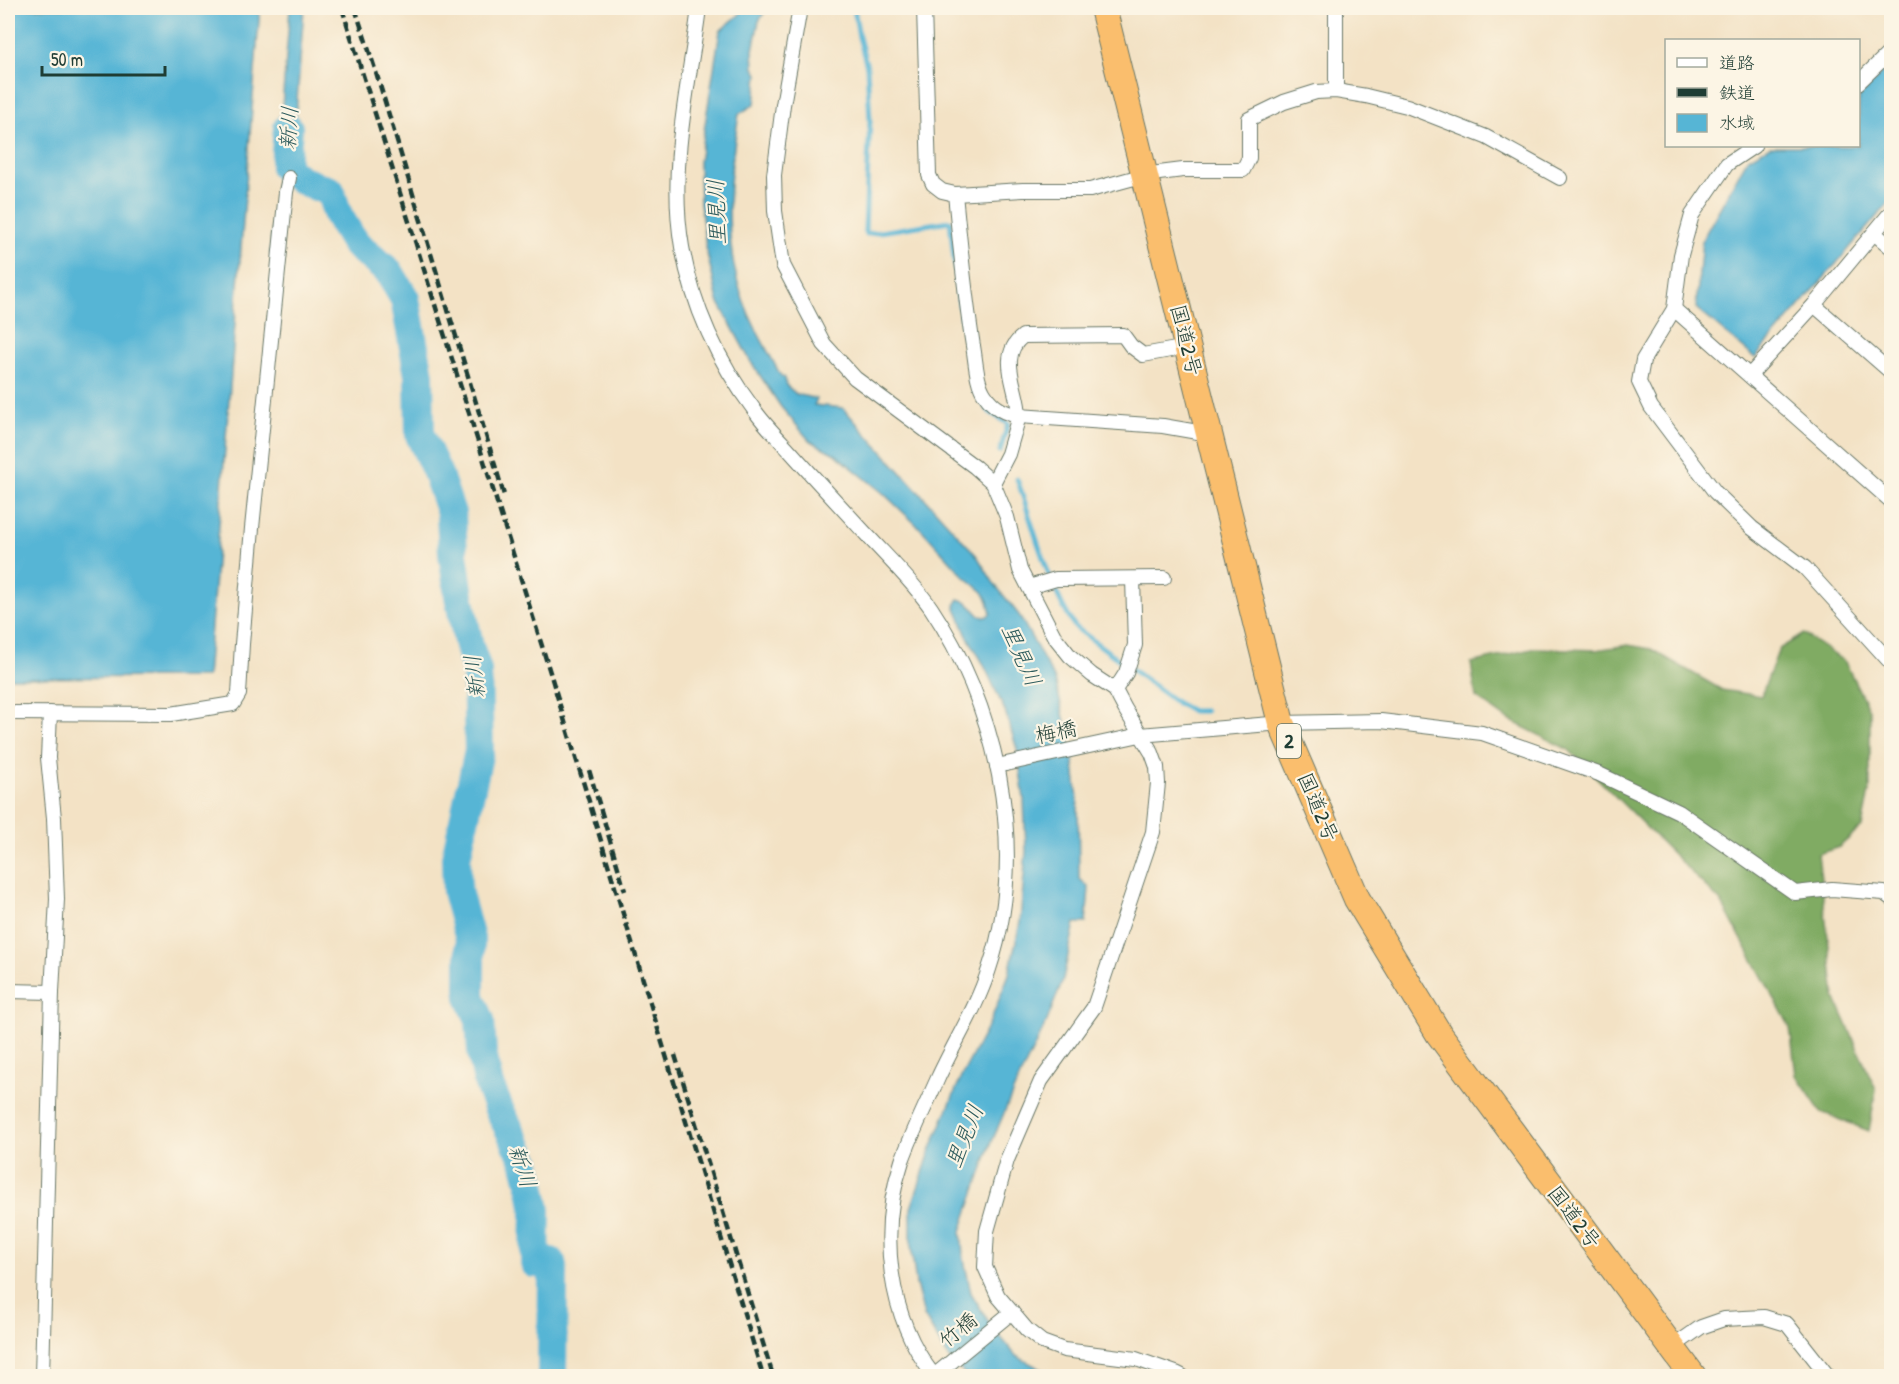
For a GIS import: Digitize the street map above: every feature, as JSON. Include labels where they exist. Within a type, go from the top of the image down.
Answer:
[{"type":"highway","name":"国道2号","points":[[1103,8],[1281,723],[1358,898],[1438,1034],[1693,1377]]},
{"type":"street","points":[[699,8],[677,174],[681,244],[697,307],[716,348],[755,411],[930,607],[951,642],[979,699],[1000,765]]},
{"type":"street","points":[[800,8],[774,175],[774,211],[783,264],[824,344],[855,378],[975,467],[993,483],[1007,518],[1020,570],[1054,636],[1070,656],[1092,675],[1115,690],[1152,753],[1157,767],[1158,783],[1153,832],[1095,1007],[1041,1082],[1007,1160],[987,1231],[985,1267],[1008,1316],[1042,1342],[1064,1350],[1136,1359],[1176,1372],[1182,1377]]},
{"type":"street","points":[[924,8],[929,175],[933,184],[942,191],[955,194],[1023,190],[1090,190],[1144,175],[1183,170],[1243,170],[1249,158],[1249,118],[1316,92],[1336,91],[1407,106],[1486,137],[1560,178]]},
{"type":"street","points":[[1336,8],[1336,91]]},
{"type":"street","points":[[1860,81],[1892,50]]},
{"type":"street","points":[[1753,147],[1727,165],[1692,215],[1680,255],[1674,309],[1643,360],[1638,382],[1651,407],[1715,492],[1752,528],[1805,568],[1892,664]]},
{"type":"street","points":[[8,713],[171,714],[233,704],[239,694],[252,528],[289,178]]},
{"type":"street","points":[[955,194],[966,307],[979,380],[984,393],[994,406],[1005,414],[1019,416],[1163,426],[1209,434]]},
{"type":"street","points":[[1750,375],[1814,305],[1892,211]]},
{"type":"street","points":[[1874,233],[1892,249]]},
{"type":"street","points":[[1814,305],[1892,373]]},
{"type":"street","points":[[1674,309],[1892,502]]},
{"type":"street","points":[[993,483],[1008,454],[1019,416],[1019,403],[1010,368],[1010,354],[1015,342],[1023,336],[1123,335],[1131,346],[1143,355],[1187,348]]},
{"type":"street","points":[[1029,587],[1052,580],[1164,578]]},
{"type":"street","points":[[1115,690],[1129,667],[1135,645],[1133,579]]},
{"type":"street","points":[[42,1377],[52,992],[57,898],[54,818],[48,758],[50,713]]},
{"type":"street","name":"梅橋","points":[[1000,765],[1140,735],[1281,723],[1382,721],[1482,733],[1599,774],[1679,812],[1794,893],[1832,889],[1884,893],[1892,899]]},
{"type":"street","name":"竹橋","points":[[1000,765],[1007,863],[1005,898],[999,932],[990,969],[938,1077],[902,1161],[891,1218],[892,1276],[898,1305],[908,1335],[920,1358],[934,1377],[1008,1316]]},
{"type":"street","points":[[8,991],[52,992]]},
{"type":"street","points":[[1671,1348],[1701,1327],[1724,1318],[1764,1317],[1787,1324],[1828,1377]]},
{"type":"green space","points":[[1804,634],[1845,662],[1870,712],[1870,787],[1862,827],[1839,847],[1818,854],[1835,997],[1876,1090],[1869,1131],[1821,1112],[1796,1075],[1790,1027],[1721,902],[1569,750],[1507,719],[1476,697],[1471,663],[1536,648],[1596,650],[1628,645],[1651,649],[1722,690],[1761,696],[1779,649]]},
{"type":"water","points":[[8,8],[260,8],[207,677],[8,678]]},
{"type":"water","points":[[290,8],[304,8],[293,155],[283,174],[275,254],[270,254]]},
{"type":"water","name":"里見川","points":[[743,8],[770,8],[765,11],[759,21],[753,50],[754,68],[758,74],[755,104],[739,114],[730,181],[731,249],[741,293],[749,314],[781,376],[785,378],[786,385],[796,394],[817,399],[814,405],[843,408],[977,556],[993,582],[1019,615],[1055,680],[1073,755],[1078,800],[1079,878],[1089,888],[1086,923],[1075,923],[1063,979],[1047,1021],[991,1144],[961,1231],[963,1255],[971,1293],[990,1324],[1016,1356],[1054,1376],[967,1376],[948,1357],[924,1316],[916,1284],[911,1246],[911,1208],[932,1146],[962,1075],[991,1020],[1009,974],[1020,922],[1026,851],[1024,799],[1017,749],[1005,711],[983,663],[966,634],[955,605],[959,599],[967,602],[980,616],[986,617],[991,613],[983,592],[964,576],[922,530],[883,493],[835,454],[810,441],[781,407],[751,362],[718,301],[707,253],[700,203],[699,162],[720,31],[740,14]]},
{"type":"water","points":[[1885,69],[1892,120],[1891,200],[1755,358],[1696,308],[1702,240],[1748,158],[1768,147],[1860,147],[1860,95]]},
{"type":"waterway","points":[[854,8],[867,67],[870,120],[865,229],[867,234],[950,221],[965,336]]},
{"type":"waterway","name":"新川","points":[[288,128],[285,167],[301,179],[330,191],[338,215],[355,244],[389,272],[405,299],[419,375],[420,435],[437,472],[451,513],[453,554],[459,596],[469,646],[477,670],[479,751],[456,858],[457,891],[470,939],[470,997],[480,1020],[482,1052],[488,1082],[525,1160],[531,1183],[536,1211],[535,1263],[551,1262],[553,1273],[552,1376]]},
{"type":"waterway","points":[[978,395],[990,412],[1008,424],[1000,451]]},
{"type":"waterway","points":[[1017,479],[1049,574],[1065,611],[1075,627],[1177,703],[1192,711],[1205,711]]},
{"type":"railway","points":[[342,8],[542,646],[763,1376]]},
{"type":"railway","points":[[355,8],[504,495]]},
{"type":"railway","points":[[589,770],[625,891]]},
{"type":"railway","points":[[675,1055],[773,1376]]}]
